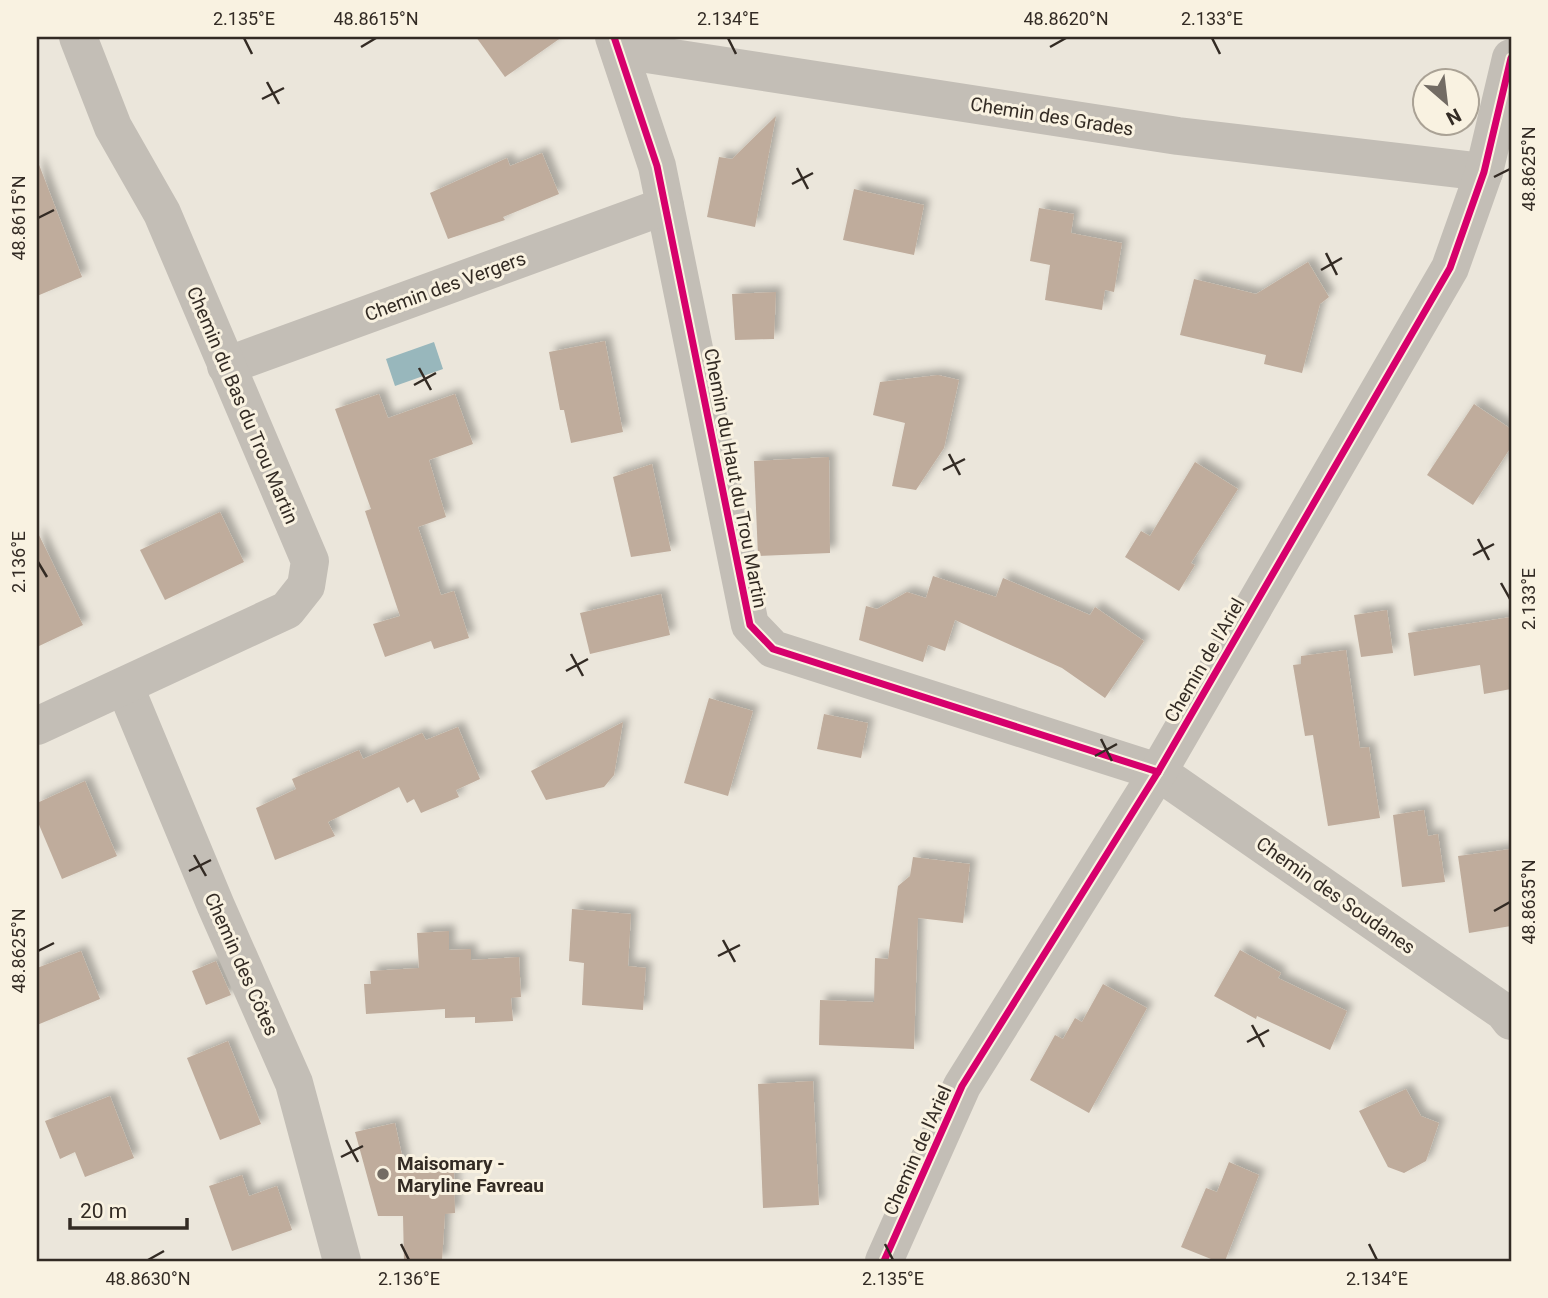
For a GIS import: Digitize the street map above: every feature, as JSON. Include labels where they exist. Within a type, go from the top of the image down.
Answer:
[{"type":"street","name":"Chemin du Bas du Trou Martin","points":[[78,37],[113,127],[162,213],[310,561],[306,586],[287,610],[125,687]]},
{"type":"street","name":"Chemin des Grades","points":[[618,43],[1178,136],[1484,172]]},
{"type":"street","name":"Chemin du Haut du Trou Martin","points":[[618,43],[657,166],[750,625],[773,649],[1158,772]]},
{"type":"street","name":"Chemin de l'Ariel","points":[[884,1261],[962,1086],[1158,772],[1450,268],[1484,172],[1511,58]]},
{"type":"street","name":"Chemin des Vergers","points":[[226,366],[665,205]]},
{"type":"street","points":[[37,726],[125,687]]},
{"type":"street","name":"Chemin des Côtes","points":[[125,687],[216,906],[294,1083],[342,1261]]},
{"type":"street","name":"Chemin des Soudanes","points":[[1158,772],[1504,1012],[1511,1021]]},
{"type":"water","points":[[434,342],[443,369],[395,386],[386,359]]},
{"type":"building","points":[[476,37],[562,37],[505,77]]},
{"type":"building","points":[[776,116],[755,227],[707,217],[719,157],[732,159]]},
{"type":"building","points":[[542,153],[559,194],[503,217],[505,220],[448,239],[430,193],[507,158],[510,166]]},
{"type":"building","points":[[37,162],[82,277],[37,296]]},
{"type":"building","points":[[854,189],[924,205],[914,255],[843,240]]},
{"type":"building","points":[[1039,208],[1074,214],[1071,233],[1122,243],[1114,292],[1105,290],[1102,310],[1045,300],[1050,265],[1030,261]]},
{"type":"building","points":[[1308,262],[1329,297],[1320,304],[1302,373],[1264,364],[1266,355],[1180,335],[1194,279],[1256,294]]},
{"type":"building","points":[[776,292],[774,339],[735,340],[732,294]]},
{"type":"building","points":[[605,341],[623,432],[571,443],[564,410],[560,410],[549,352]]},
{"type":"building","points":[[938,375],[959,380],[944,448],[916,490],[892,486],[905,423],[873,415],[880,382]]},
{"type":"building","points":[[379,394],[388,418],[455,394],[473,444],[429,460],[446,517],[418,527],[441,595],[454,591],[469,638],[434,649],[431,641],[385,657],[373,624],[400,616],[365,511],[371,509],[335,409]]},
{"type":"building","points":[[1474,404],[1511,429],[1511,447],[1473,505],[1427,475]]},
{"type":"building","points":[[829,457],[830,553],[758,556],[754,461]]},
{"type":"building","points":[[1195,462],[1238,489],[1191,563],[1195,565],[1179,591],[1125,557],[1141,531],[1150,536]]},
{"type":"building","points":[[652,464],[671,551],[631,557],[613,477]]},
{"type":"building","points":[[220,512],[244,562],[165,600],[140,550]]},
{"type":"building","points":[[37,531],[83,625],[37,647]]},
{"type":"building","points":[[933,576],[996,597],[1003,578],[1090,615],[1095,607],[1144,641],[1105,698],[1062,668],[955,620],[945,651],[928,645],[923,662],[859,640],[866,606],[877,609],[907,592],[926,598]]},
{"type":"building","points":[[661,594],[670,635],[590,654],[580,613]]},
{"type":"building","points":[[1387,610],[1393,653],[1361,657],[1354,615]]},
{"type":"building","points":[[1511,617],[1511,689],[1484,694],[1480,665],[1414,676],[1408,633]]},
{"type":"building","points":[[1346,650],[1360,748],[1369,747],[1380,818],[1328,826],[1313,735],[1305,736],[1293,665],[1301,664],[1301,656]]},
{"type":"building","points":[[709,698],[753,711],[728,796],[684,783]]},
{"type":"building","points":[[824,714],[868,723],[861,758],[817,749]]},
{"type":"building","points":[[623,722],[614,775],[604,787],[546,800],[531,771]]},
{"type":"building","points":[[458,727],[480,779],[456,790],[459,797],[421,813],[414,799],[407,803],[399,787],[328,822],[335,836],[275,860],[256,808],[296,789],[292,779],[359,750],[363,759],[422,733],[426,740]]},
{"type":"building","points":[[85,781],[117,856],[62,879],[37,820],[37,803]]},
{"type":"building","points":[[1424,810],[1428,836],[1438,834],[1445,882],[1402,887],[1393,815]]},
{"type":"building","points":[[1511,849],[1511,926],[1469,933],[1458,856]]},
{"type":"building","points":[[913,857],[970,864],[963,923],[918,918],[914,1049],[819,1045],[820,1000],[874,1002],[875,958],[888,959],[898,886],[910,876]]},
{"type":"building","points":[[572,909],[631,914],[628,966],[646,968],[643,1010],[582,1005],[584,963],[569,961]]},
{"type":"building","points":[[449,931],[449,950],[471,949],[471,960],[519,957],[521,997],[511,998],[513,1021],[475,1023],[475,1017],[445,1018],[445,1009],[366,1014],[364,984],[371,984],[370,971],[419,968],[417,933]]},
{"type":"building","points":[[1240,950],[1281,973],[1278,978],[1347,1011],[1330,1050],[1257,1016],[1256,1019],[1214,996]]},
{"type":"building","points":[[81,951],[100,999],[37,1025],[37,968]]},
{"type":"building","points":[[216,961],[231,995],[206,1005],[192,971]]},
{"type":"building","points":[[1103,984],[1147,1008],[1089,1113],[1030,1080],[1055,1035],[1063,1039],[1075,1018],[1082,1022]]},
{"type":"building","points":[[228,1041],[261,1124],[220,1140],[187,1058]]},
{"type":"building","points":[[813,1081],[819,1205],[763,1208],[758,1084]]},
{"type":"building","points":[[1406,1089],[1421,1116],[1439,1123],[1426,1161],[1404,1173],[1388,1167],[1359,1111]]},
{"type":"building","points":[[110,1096],[134,1158],[85,1177],[75,1152],[60,1159],[45,1121]]},
{"type":"building","points":[[395,1123],[405,1169],[454,1172],[455,1213],[445,1214],[442,1261],[404,1261],[403,1216],[378,1216],[355,1132]]},
{"type":"building","points":[[1229,1162],[1259,1175],[1225,1261],[1216,1261],[1181,1247],[1206,1188],[1217,1192]]},
{"type":"building","points":[[242,1175],[249,1196],[277,1186],[292,1230],[232,1251],[209,1186]]},
{"type":"cycle path","points":[[614,37],[657,166],[750,625],[773,649],[1158,772]]},
{"type":"cycle path","points":[[884,1261],[962,1086],[1158,772],[1450,268],[1484,172],[1511,58]]},
{"type":"place","name":"Maisomary - Maryline Favreau","points":[[383,1174]]}]
